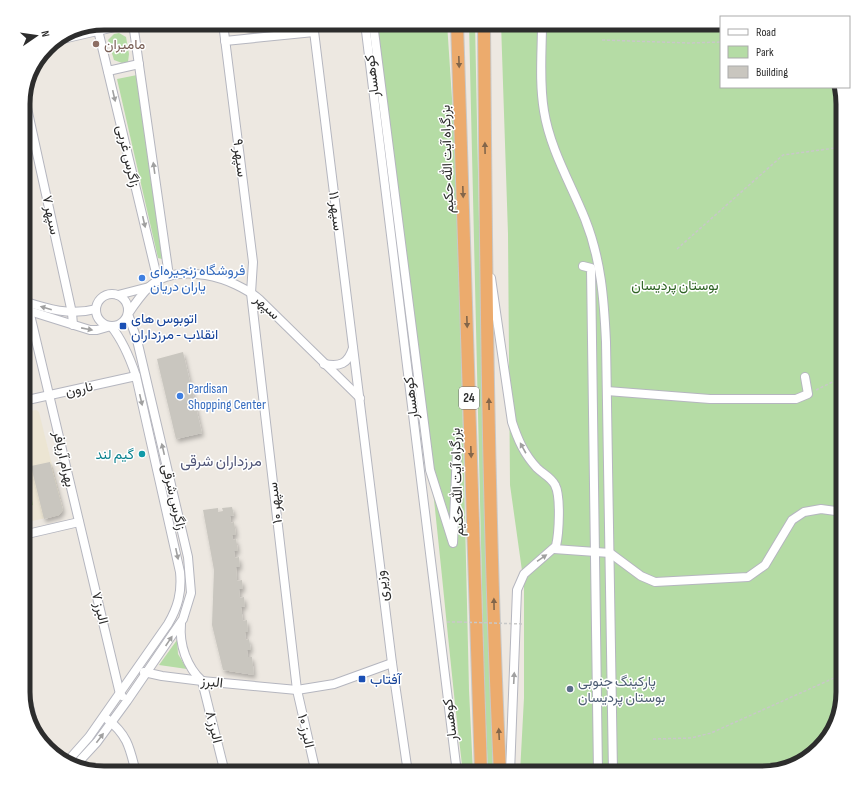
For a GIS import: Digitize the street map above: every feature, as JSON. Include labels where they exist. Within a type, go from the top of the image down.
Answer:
[{"type":"highway","name":"بزرگراه آیت الله حکیم","points":[[457,30],[481,766]]},
{"type":"highway","name":"24","points":[[484,30],[484,222],[494,635],[500,766]]},
{"type":"street","name":"زاگرس غربی","points":[[134,30],[169,276]]},
{"type":"street","name":"سپهر ۹","points":[[224,30],[253,262],[251,293]]},
{"type":"street","points":[[226,41],[294,30]]},
{"type":"street","name":"سپهر ۱۱","points":[[313,30],[360,398]]},
{"type":"street","name":"کوهسار","points":[[366,30],[456,766]]},
{"type":"street","points":[[374,30],[430,470],[453,543],[457,451]]},
{"type":"street","points":[[542,30],[541,88],[549,134],[588,226],[596,251],[603,286],[607,391],[613,766]]},
{"type":"street","name":"زاگرس غربی","points":[[98,31],[158,281]]},
{"type":"street","points":[[108,71],[139,64]]},
{"type":"street","name":"سپهر ۷","points":[[30,121],[72,313],[73,325]]},
{"type":"street","points":[[484,222],[498,333],[512,422],[518,440],[526,455],[538,469],[552,480],[557,491],[557,541],[554,549],[529,568],[520,581],[517,590],[510,766]]},
{"type":"street","points":[[583,266],[591,268],[598,766]]},
{"type":"street","name":"سپهر","points":[[149,287],[169,276],[209,275],[230,281],[251,293],[360,398]]},
{"type":"street","points":[[118,295],[149,287]]},
{"type":"street","points":[[30,308],[73,325],[97,330],[122,323],[149,287]]},
{"type":"street","points":[[111,326],[99,320],[96,309],[98,300],[102,296],[113,293],[118,295],[126,302],[128,314]]},
{"type":"street","name":"سپهر ۱۰","points":[[251,293],[297,690]]},
{"type":"street","points":[[30,307],[72,313],[96,309]]},
{"type":"street","name":"زاگرس شرقی","points":[[128,314],[137,340],[188,557],[191,583],[191,593],[181,623],[147,673]]},
{"type":"street","name":"بهرام آریافر","points":[[30,325],[49,396],[79,522]]},
{"type":"street","name":"زاگرس شرقی","points":[[111,326],[125,347],[136,376],[178,557],[182,585],[179,600],[173,615],[137,670]]},
{"type":"street","points":[[125,347],[124,337],[126,335],[132,335],[137,340]]},
{"type":"street","points":[[324,364],[338,365],[344,363],[350,356],[354,346]]},
{"type":"street","name":"نارون","points":[[30,400],[136,376]]},
{"type":"street","points":[[607,391],[710,399],[769,401],[796,399],[808,394],[806,377]]},
{"type":"street","name":"وزیری","points":[[360,398],[392,663],[407,766]]},
{"type":"street","points":[[554,549],[610,553],[641,576],[655,582],[748,577],[765,565],[792,520],[804,512],[821,509],[836,511]]},
{"type":"street","points":[[30,533],[79,522]]},
{"type":"street","name":"البرز ۷","points":[[79,522],[120,694]]},
{"type":"street","points":[[181,623],[180,632],[189,666],[202,681]]},
{"type":"street","name":"البرز","points":[[137,670],[147,673],[202,681],[297,690],[334,684],[392,663]]},
{"type":"street","points":[[70,758],[104,717],[137,670]]},
{"type":"street","points":[[79,761],[111,722],[147,673]]},
{"type":"street","name":"البرز ۸","points":[[202,681],[223,766]]},
{"type":"street","name":"البرز ۱۰","points":[[297,690],[314,766]]},
{"type":"street","points":[[120,694],[127,701]]},
{"type":"street","points":[[104,717],[124,735],[134,766]]},
{"type":"path","points":[[602,40],[689,43],[720,42]]},
{"type":"path","points":[[677,249],[783,155],[836,148]]},
{"type":"path","points":[[808,394],[836,380]]},
{"type":"path","points":[[439,623],[459,622],[524,624]]},
{"type":"path","points":[[654,739],[691,738],[711,733],[836,677]]},
{"type":"shaded area","points":[[36,410],[39,412],[63,510],[59,515],[30,521],[30,411]]},
{"type":"green space","points":[[367,30],[447,30],[457,174],[469,690],[473,766],[462,766],[432,482],[418,367],[385,138]]},
{"type":"green space","points":[[469,30],[475,30],[482,370],[493,766],[488,766],[484,674]]},
{"type":"green space","name":"بوستان پردیسان","points":[[501,30],[720,30],[720,88],[834,88],[836,99],[836,692],[835,707],[824,733],[811,748],[803,754],[777,765],[762,766],[520,766],[524,698],[524,585],[510,485],[508,234]]},
{"type":"green space","points":[[119,33],[126,37],[129,54],[128,62],[122,63],[114,60],[108,40],[114,34]]},
{"type":"green space","points":[[137,75],[162,259],[158,258],[117,79]]},
{"type":"green space","points":[[30,491],[33,505],[30,506]]},
{"type":"green space","points":[[177,640],[178,654],[187,669],[159,665]]},
{"type":"building","points":[[247,30],[271,30],[247,32]]},
{"type":"building","name":"Pardisan Shopping Center","points":[[183,352],[202,433],[176,439],[157,359]]},
{"type":"building","points":[[50,462],[63,510],[59,515],[44,519],[31,466]]},
{"type":"building","points":[[232,507],[234,515],[230,516],[231,523],[234,522],[236,535],[232,535],[233,540],[236,539],[238,551],[234,551],[235,558],[239,557],[240,567],[236,567],[237,581],[242,580],[243,589],[239,589],[240,598],[244,597],[245,606],[241,607],[243,621],[247,620],[248,632],[245,632],[246,640],[249,639],[251,650],[247,650],[248,657],[252,657],[254,675],[223,670],[212,625],[214,570],[203,510],[218,508],[218,512],[223,511],[222,508]]},
{"type":"place","name":"مامیران","points":[[96,44]]},
{"type":"place","name":"فروشگاه زنجیره‌ای یاران دریان","points":[[142,278]]},
{"type":"place","name":"اتوبوس های انقلاب - مرزداران","points":[[123,326]]},
{"type":"place","name":"Pardisan Shopping Center","points":[[180,396]]},
{"type":"place","name":"گیم لند","points":[[142,454]]},
{"type":"place","name":"آفتاب","points":[[362,679]]},
{"type":"place","name":"پارکینگ جنوبی بوستان پردیسان","points":[[570,689]]},
{"type":"district","name":"مرزداران شرقی","points":[[221,461]]}]
